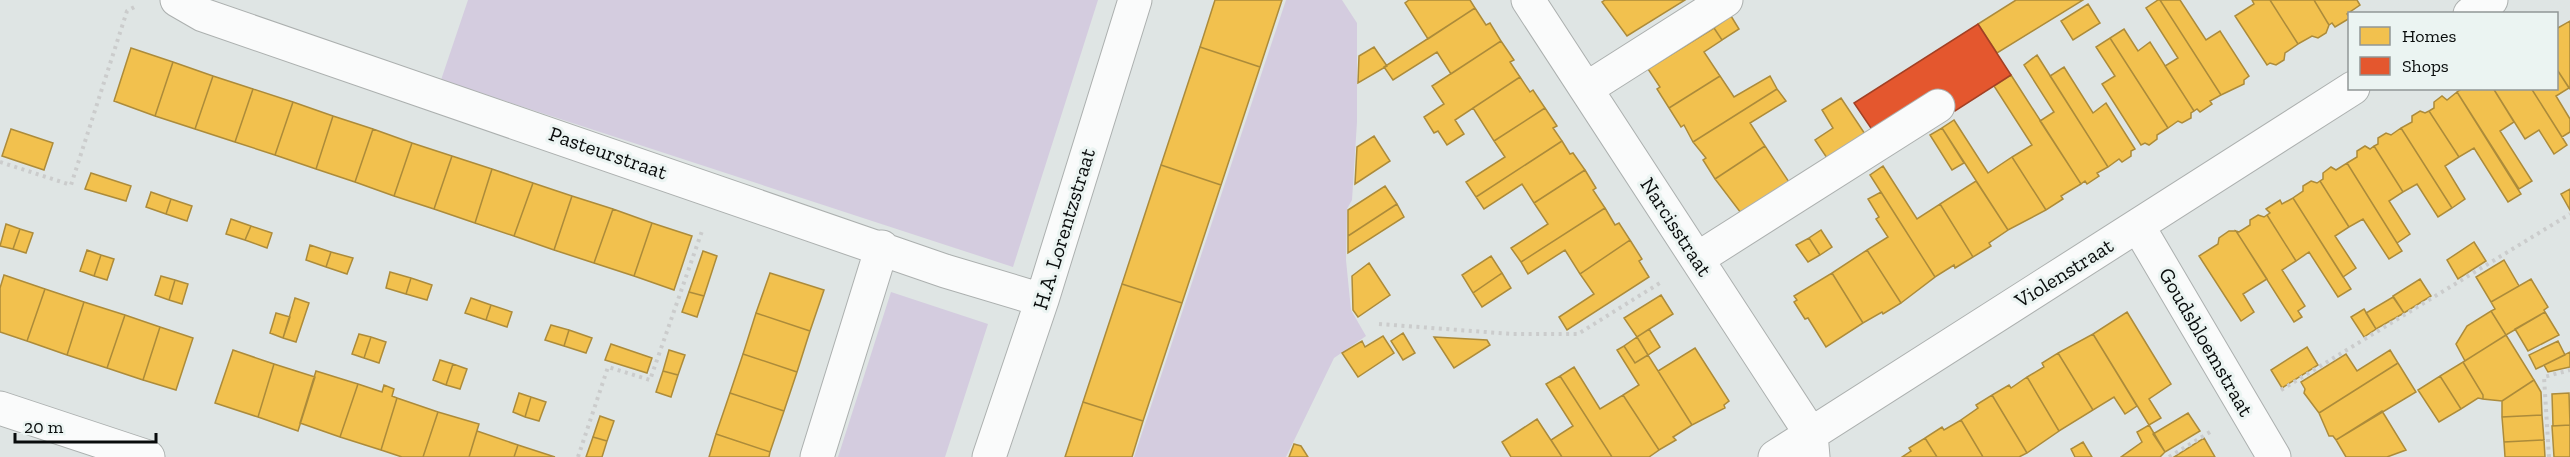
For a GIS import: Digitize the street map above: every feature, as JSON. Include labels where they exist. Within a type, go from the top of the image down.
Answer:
[{"type":"street","name":"Pasteurstraat","points":[[177,0],[203,15],[945,271],[1042,300]]},
{"type":"street","name":"H.A. Lorentzstraat","points":[[989,457],[1042,300],[1135,0]]},
{"type":"street","name":"Narcisstraat","points":[[1527,0],[1697,260],[1812,446]]},
{"type":"street","points":[[1586,89],[1726,0]]},
{"type":"street","points":[[2473,12],[2491,0]]},
{"type":"street","name":"Violenstraat","points":[[1775,457],[1812,446],[2138,226],[2350,90]]},
{"type":"street","points":[[1697,260],[1938,106]]},
{"type":"street","name":"Goudsbloemstraat","points":[[2138,226],[2274,457]]},
{"type":"street","points":[[817,457],[882,248]]},
{"type":"street","points":[[0,408],[148,457]]},
{"type":"path","points":[[0,162],[71,185],[127,10],[148,0]]},
{"type":"path","points":[[578,457],[608,367],[650,380],[716,191]]},
{"type":"path","points":[[2169,457],[2570,214]]},
{"type":"path","points":[[1379,324],[1512,334],[1578,334],[1697,260]]},
{"type":"path","points":[[2549,457],[2544,377],[2570,370]]},
{"type":"shaded area","points":[[468,0],[1098,0],[1013,267],[441,80]]},
{"type":"shaded area","points":[[1286,0],[1342,0],[1357,23],[1357,122],[1352,200],[1347,209],[1346,260],[1351,310],[1366,336],[1334,358],[1286,457],[1134,457]]},
{"type":"shaded area","points":[[891,292],[988,324],[945,457],[838,457]]},
{"type":"building: Homes","points":[[1215,0],[1282,0],[1260,67],[1200,47]]},
{"type":"building: Homes","points":[[1409,0],[1470,0],[1475,8],[1428,39],[1405,3]]},
{"type":"building: Homes","points":[[1605,0],[1685,0],[1627,36],[1602,2]]},
{"type":"building: Homes","points":[[2016,0],[2083,0],[1997,53],[1978,24]]},
{"type":"building: Homes","points":[[2158,0],[2221,95],[2210,101],[2212,104],[2200,112],[2197,109],[2194,111],[2165,66],[2178,58],[2146,8]]},
{"type":"building: Homes","points":[[2160,0],[2180,0],[2206,40],[2220,31],[2249,76],[2244,80],[2244,84],[2221,95]]},
{"type":"building: Homes","points":[[2252,0],[2270,0],[2298,44],[2285,53],[2284,60],[2276,65],[2270,63],[2267,65],[2235,16],[2254,4]]},
{"type":"building: Homes","points":[[2270,0],[2314,0],[2329,25],[2326,33],[2318,38],[2312,36],[2298,44]]},
{"type":"building: Homes","points":[[2314,0],[2357,0],[2360,5],[2348,12],[2348,19],[2335,27],[2332,23],[2329,25]]},
{"type":"building: Homes","points":[[2088,4],[2100,23],[2073,40],[2061,21]]},
{"type":"building: Homes","points":[[1475,8],[1486,25],[1490,23],[1501,41],[1451,74],[1437,52],[1393,80],[1384,67]]},
{"type":"building: Homes","points":[[1731,16],[1739,29],[1722,40],[1714,28]]},
{"type":"building: Homes","points":[[2570,21],[2570,89],[2558,71],[2558,28]]},
{"type":"building: Homes","points":[[1714,28],[1722,40],[1704,52],[1720,76],[1669,108],[1657,89],[1660,87],[1648,69]]},
{"type":"building: Homes","points":[[2124,29],[2138,51],[2150,42],[2194,111],[2191,113],[2191,118],[2182,123],[2178,121],[2168,128],[2110,38]]},
{"type":"building: Homes","points":[[2110,38],[2168,128],[2157,135],[2157,139],[2149,145],[2145,143],[2141,145],[2102,84],[2115,76],[2096,47]]},
{"type":"building: Homes","points":[[1501,41],[1514,60],[1510,62],[1520,77],[1455,120],[1464,134],[1447,145],[1438,131],[1434,133],[1424,117],[1444,104],[1432,86]]},
{"type":"building: Homes","points":[[1200,47],[1260,67],[1221,185],[1161,165]]},
{"type":"building: Homes","points":[[1374,47],[1387,66],[1358,83],[1359,56]]},
{"type":"building: Homes","points":[[131,48],[173,62],[155,116],[114,101]]},
{"type":"building: Homes","points":[[2037,55],[2108,167],[2097,173],[2099,176],[2087,184],[2085,181],[2081,184],[2040,121],[2054,112],[2024,65]]},
{"type":"building: Homes","points":[[173,62],[213,76],[195,129],[155,116]]},
{"type":"building: Homes","points":[[2064,67],[2093,113],[2106,103],[2135,149],[2131,151],[2131,156],[2122,162],[2119,159],[2108,167],[2050,76]]},
{"type":"building: Homes","points":[[2558,71],[2569,88],[2556,96],[2570,119],[2570,132],[2562,137],[2532,90],[2558,90]]},
{"type":"building: Homes","points":[[2011,75],[2081,184],[2061,196],[2063,199],[2046,210],[2012,157],[2032,145],[1994,86]]},
{"type":"building: Homes","points":[[213,76],[253,89],[235,142],[195,129]]},
{"type":"building: Homes","points":[[1720,76],[1734,97],[1770,76],[1777,89],[1693,142],[1684,125],[1681,127],[1669,108]]},
{"type":"building: Homes","points":[[1520,77],[1530,92],[1533,90],[1545,108],[1494,141],[1473,108]]},
{"type":"building: Homes","points":[[253,89],[293,102],[275,155],[235,142]]},
{"type":"building: Homes","points":[[1777,89],[1786,101],[1750,123],[1765,146],[1715,179],[1703,160],[1706,158],[1693,142]]},
{"type":"building: Homes","points":[[2460,90],[2494,90],[2514,122],[2500,131],[2532,181],[2519,189],[2457,92]]},
{"type":"building: Homes","points":[[2494,90],[2532,90],[2567,145],[2554,154],[2539,130],[2525,139]]},
{"type":"building: Homes","points":[[2457,92],[2521,194],[2508,202],[2474,148],[2459,157],[2429,111],[2434,108],[2434,102],[2442,96],[2447,100]]},
{"type":"building: Homes","points":[[1841,98],[1865,134],[1827,158],[1815,140],[1833,128],[1822,110]]},
{"type":"building: Homes","points":[[293,102],[333,116],[316,169],[275,155]]},
{"type":"building: Homes","points":[[1545,108],[1557,126],[1553,128],[1562,141],[1476,197],[1466,182],[1505,157],[1494,141]]},
{"type":"building: Homes","points":[[2420,111],[2425,113],[2429,111],[2459,157],[2445,166],[2465,199],[2452,208],[2401,128],[2412,122],[2412,116]]},
{"type":"building: Homes","points":[[333,116],[373,129],[355,182],[316,169]]},
{"type":"building: Homes","points":[[1954,120],[1988,173],[2012,157],[2046,210],[2008,230],[1942,128]]},
{"type":"building: Homes","points":[[1942,128],[1964,163],[1952,170],[1930,135]]},
{"type":"building: Homes","points":[[2401,128],[2452,208],[2438,217],[2417,184],[2403,192],[2374,146],[2378,144],[2378,138],[2386,133],[2391,135]]},
{"type":"building: Homes","points":[[11,129],[53,143],[44,170],[2,156]]},
{"type":"building: Homes","points":[[373,129],[412,143],[394,196],[355,182]]},
{"type":"building: Homes","points":[[1374,136],[1390,161],[1355,184],[1357,147]]},
{"type":"building: Homes","points":[[1562,141],[1570,154],[1573,153],[1585,170],[1534,203],[1522,184],[1484,209],[1476,197]]},
{"type":"building: Homes","points":[[412,143],[452,156],[434,209],[394,196]]},
{"type":"building: Homes","points":[[1765,146],[1789,182],[1741,213],[1715,179]]},
{"type":"building: Homes","points":[[2365,146],[2370,149],[2374,146],[2403,192],[2389,201],[2410,234],[2397,243],[2347,163],[2357,157],[2357,151]]},
{"type":"building: Homes","points":[[452,156],[492,169],[475,223],[434,209]]},
{"type":"building: Homes","points":[[2347,163],[2402,251],[2389,259],[2363,219],[2349,227],[2320,181],[2323,179],[2323,173],[2331,167],[2336,170]]},
{"type":"building: Homes","points":[[1161,165],[1221,185],[1182,303],[1122,284]]},
{"type":"building: Homes","points":[[1883,166],[1917,219],[1940,204],[1973,257],[1935,277],[1870,175]]},
{"type":"building: Homes","points":[[492,169],[533,183],[514,236],[475,223]]},
{"type":"building: Homes","points":[[1585,170],[1596,188],[1593,190],[1605,208],[1521,262],[1511,248],[1548,224],[1534,203]]},
{"type":"building: Homes","points":[[91,173],[131,186],[126,201],[85,189]]},
{"type":"building: Homes","points":[[1976,181],[2008,230],[1989,243],[1991,246],[1973,257],[1940,204]]},
{"type":"building: Homes","points":[[2311,181],[2317,183],[2320,181],[2349,227],[2335,236],[2356,268],[2343,277],[2293,198],[2303,191],[2303,186]]},
{"type":"building: Homes","points":[[533,183],[572,196],[554,250],[514,236]]},
{"type":"building: Homes","points":[[1385,186],[1397,204],[1348,236],[1348,210]]},
{"type":"building: Homes","points":[[2570,189],[2570,210],[2561,194]]},
{"type":"building: Homes","points":[[151,192],[171,199],[166,214],[146,207]]},
{"type":"building: Homes","points":[[1881,192],[1935,277],[1901,303],[1867,250],[1888,237],[1876,219],[1879,217],[1868,199]]},
{"type":"building: Homes","points":[[572,196],[613,209],[594,263],[554,250]]},
{"type":"building: Homes","points":[[2293,198],[2351,289],[2338,297],[2309,252],[2296,261],[2267,215],[2270,213],[2266,209],[2280,200],[2282,204]]},
{"type":"building: Homes","points":[[171,199],[192,206],[187,221],[166,214]]},
{"type":"building: Homes","points":[[1397,204],[1404,217],[1348,253],[1348,236]]},
{"type":"building: Homes","points":[[1605,208],[1615,225],[1619,223],[1630,240],[1580,274],[1565,250],[1528,274],[1521,262]]},
{"type":"building: Homes","points":[[613,209],[652,223],[634,276],[594,263]]},
{"type":"building: Homes","points":[[2258,215],[2264,217],[2267,215],[2296,261],[2282,270],[2305,306],[2298,311],[2302,317],[2294,322],[2236,231],[2239,232],[2250,225],[2250,220]]},
{"type":"building: Homes","points":[[231,219],[251,226],[245,240],[226,234]]},
{"type":"building: Homes","points":[[652,223],[692,236],[674,290],[634,276]]},
{"type":"building: Homes","points":[[6,224],[20,229],[13,249],[0,246]]},
{"type":"building: Homes","points":[[251,226],[272,233],[267,248],[245,240]]},
{"type":"building: Homes","points":[[20,229],[33,233],[26,253],[13,249]]},
{"type":"building: Homes","points":[[1821,230],[1832,247],[1820,255],[1809,238]]},
{"type":"building: Homes","points":[[2229,231],[2236,231],[2267,279],[2243,294],[2254,312],[2241,321],[2199,256],[2218,244],[2219,238]]},
{"type":"building: Homes","points":[[1809,238],[1820,255],[1808,262],[1796,245]]},
{"type":"building: Homes","points":[[1630,240],[1642,259],[1639,261],[1649,277],[1567,330],[1559,317],[1594,294],[1580,274]]},
{"type":"building: Homes","points":[[2474,242],[2486,261],[2458,279],[2447,260]]},
{"type":"building: Homes","points":[[310,245],[331,252],[326,267],[306,260]]},
{"type":"building: Homes","points":[[87,250],[101,255],[94,276],[80,271]]},
{"type":"building: Homes","points":[[1867,250],[1901,303],[1863,323],[1832,273]]},
{"type":"building: Homes","points":[[703,251],[717,256],[704,296],[689,292]]},
{"type":"building: Homes","points":[[331,252],[353,258],[347,274],[326,267]]},
{"type":"building: Homes","points":[[101,255],[114,259],[107,280],[94,276]]},
{"type":"building: Homes","points":[[1491,256],[1502,273],[1473,293],[1462,275]]},
{"type":"building: Homes","points":[[2504,260],[2519,286],[2491,302],[2476,277]]},
{"type":"building: Homes","points":[[1369,263],[1390,295],[1358,317],[1353,310],[1352,276]]},
{"type":"building: Homes","points":[[390,272],[411,278],[406,294],[386,288]]},
{"type":"building: Homes","points":[[770,273],[824,290],[810,331],[756,313]]},
{"type":"building: Homes","points":[[1502,273],[1511,288],[1482,307],[1473,293]]},
{"type":"building: Homes","points":[[1832,273],[1863,323],[1826,347],[1808,318],[1805,319],[1794,302],[1797,300],[1794,296]]},
{"type":"building: Homes","points":[[4,275],[45,289],[27,341],[0,332],[0,288]]},
{"type":"building: Homes","points":[[161,276],[175,280],[169,300],[155,295]]},
{"type":"building: Homes","points":[[411,278],[432,285],[427,300],[406,294]]},
{"type":"building: Homes","points":[[2420,279],[2431,296],[2404,313],[2393,296]]},
{"type":"building: Homes","points":[[2531,279],[2548,307],[2544,310],[2545,312],[2506,335],[2491,311],[2495,309],[2491,302]]},
{"type":"building: Homes","points":[[175,280],[188,284],[182,304],[169,300]]},
{"type":"building: Homes","points":[[1122,284],[1182,303],[1143,421],[1083,402]]},
{"type":"building: Homes","points":[[45,289],[84,302],[67,355],[27,341]]},
{"type":"building: Homes","points":[[689,292],[704,296],[697,317],[682,312]]},
{"type":"building: Homes","points":[[1661,295],[1673,314],[1637,337],[1624,318]]},
{"type":"building: Homes","points":[[2393,297],[2404,313],[2376,329],[2366,313]]},
{"type":"building: Homes","points":[[295,298],[309,303],[296,342],[283,338]]},
{"type":"building: Homes","points":[[471,298],[491,305],[486,320],[465,313]]},
{"type":"building: Homes","points":[[84,302],[125,315],[107,368],[67,355]]},
{"type":"building: Homes","points":[[491,305],[512,312],[507,327],[486,320]]},
{"type":"building: Homes","points":[[2364,309],[2376,329],[2364,337],[2351,317]]},
{"type":"building: Homes","points":[[2491,311],[2506,335],[2465,361],[2456,344],[2467,326]]},
{"type":"building: Homes","points":[[2127,312],[2171,384],[2149,399],[2161,418],[2149,425],[2093,334]]},
{"type":"building: Homes","points":[[2545,312],[2559,335],[2528,351],[2515,329]]},
{"type":"building: Homes","points":[[276,313],[290,317],[283,338],[270,333]]},
{"type":"building: Homes","points":[[756,313],[810,331],[797,372],[743,354]]},
{"type":"building: Homes","points":[[125,315],[160,327],[143,380],[107,368]]},
{"type":"building: Homes","points":[[551,325],[569,330],[564,346],[545,340]]},
{"type":"building: Homes","points":[[160,327],[193,338],[176,390],[143,380]]},
{"type":"building: Homes","points":[[1649,329],[1660,347],[1648,355],[1637,337]]},
{"type":"building: Homes","points":[[569,330],[592,338],[586,353],[564,346]]},
{"type":"building: Homes","points":[[1403,333],[1415,353],[1403,360],[1391,341]]},
{"type":"building: Homes","points":[[359,334],[371,337],[364,358],[352,354]]},
{"type":"building: Homes","points":[[2093,334],[2137,406],[2125,414],[2114,397],[2093,410],[2058,353]]},
{"type":"building: Homes","points":[[2506,335],[2534,380],[2502,401],[2483,399],[2483,395],[2463,362]]},
{"type":"building: Homes","points":[[1383,336],[1394,353],[1358,377],[1342,353],[1362,341],[1365,347]]},
{"type":"building: Homes","points":[[371,337],[386,342],[379,363],[364,358]]},
{"type":"building: Homes","points":[[1434,337],[1487,340],[1490,345],[1454,368]]},
{"type":"building: Homes","points":[[1637,337],[1648,355],[1635,363],[1624,346]]},
{"type":"building: Homes","points":[[2558,341],[2565,355],[2536,369],[2529,355]]},
{"type":"building: Homes","points":[[611,344],[652,358],[647,373],[605,360]]},
{"type":"building: Homes","points":[[1624,346],[1635,363],[1648,355],[1692,425],[1673,437],[1676,440],[1659,450],[1623,395],[1639,385],[1617,350]]},
{"type":"building: Homes","points":[[2307,347],[2318,365],[2282,388],[2271,370]]},
{"type":"building: Homes","points":[[1695,348],[1729,401],[1724,405],[1725,408],[1692,425],[1658,371]]},
{"type":"building: Homes","points":[[233,350],[274,364],[258,417],[215,403]]},
{"type":"building: Homes","points":[[669,350],[685,355],[678,375],[663,371]]},
{"type":"building: Homes","points":[[2390,350],[2398,363],[2319,413],[2304,393],[2305,389],[2301,382],[2346,354],[2357,371]]},
{"type":"building: Homes","points":[[2570,352],[2570,367],[2548,372],[2544,365]]},
{"type":"building: Homes","points":[[2058,353],[2093,410],[2059,431],[2027,377],[2044,367],[2042,363]]},
{"type":"building: Homes","points":[[743,354],[797,372],[784,411],[730,393]]},
{"type":"building: Homes","points":[[440,360],[453,364],[446,385],[433,380]]},
{"type":"building: Homes","points":[[2463,362],[2483,395],[2483,399],[2478,398],[2461,409],[2440,376]]},
{"type":"building: Homes","points":[[2398,363],[2416,392],[2336,440],[2333,436],[2329,436],[2319,413]]},
{"type":"building: Homes","points":[[274,364],[315,377],[298,431],[258,417]]},
{"type":"building: Homes","points":[[453,364],[467,369],[460,389],[446,385]]},
{"type":"building: Homes","points":[[1574,367],[1600,409],[1623,395],[1659,450],[1649,457],[1612,457],[1560,376]]},
{"type":"building: Homes","points":[[316,371],[358,384],[340,437],[300,423]]},
{"type":"building: Homes","points":[[663,371],[678,375],[671,397],[656,392]]},
{"type":"building: Homes","points":[[1560,376],[1612,457],[1562,457],[1551,440],[1573,426],[1546,384]]},
{"type":"building: Homes","points":[[2440,376],[2461,409],[2439,422],[2418,390]]},
{"type":"building: Homes","points":[[2027,377],[2059,431],[2027,453],[1992,395],[2009,385],[2011,388]]},
{"type":"building: Homes","points":[[2534,380],[2541,392],[2542,415],[2502,417],[2502,401]]},
{"type":"building: Homes","points":[[358,384],[382,392],[384,385],[394,389],[392,396],[397,398],[381,450],[340,437]]},
{"type":"building: Homes","points":[[519,393],[531,397],[525,417],[513,412]]},
{"type":"building: Homes","points":[[730,393],[784,411],[770,452],[716,434]]},
{"type":"building: Homes","points":[[2569,393],[2570,425],[2553,426],[2552,394]]},
{"type":"building: Homes","points":[[1992,395],[2027,453],[2019,457],[1983,457],[1961,420],[1978,408],[1976,405]]},
{"type":"building: Homes","points":[[531,397],[546,402],[539,421],[525,417]]},
{"type":"building: Homes","points":[[397,398],[438,412],[423,457],[402,457],[381,450]]},
{"type":"building: Homes","points":[[1083,402],[1143,421],[1132,457],[1065,457]]},
{"type":"building: Homes","points":[[2382,411],[2406,450],[2387,457],[2346,457],[2336,440]]},
{"type":"building: Homes","points":[[438,412],[479,424],[469,457],[423,457]]},
{"type":"building: Homes","points":[[2188,413],[2200,431],[2165,452],[2153,434]]},
{"type":"building: Homes","points":[[2542,415],[2544,440],[2504,442],[2502,417]]},
{"type":"building: Homes","points":[[600,416],[614,421],[607,441],[593,437]]},
{"type":"building: Homes","points":[[1537,419],[1562,457],[1511,457],[1502,442]]},
{"type":"building: Homes","points":[[1961,420],[1983,457],[1937,457],[1925,438],[1942,427],[1944,430]]},
{"type":"building: Homes","points":[[2149,425],[2165,452],[2160,457],[2121,457],[2142,442],[2137,432]]},
{"type":"building: Homes","points":[[2570,425],[2570,457],[2554,457],[2552,426]]},
{"type":"building: Homes","points":[[477,431],[518,445],[514,457],[469,457]]},
{"type":"building: Homes","points":[[716,434],[770,452],[769,457],[709,457]]},
{"type":"building: Homes","points":[[593,437],[607,441],[602,457],[586,457]]},
{"type":"building: Homes","points":[[1925,438],[1937,457],[1902,457],[1911,451],[1909,448]]},
{"type":"building: Homes","points":[[2204,438],[2215,457],[2174,457]]},
{"type":"building: Homes","points":[[2544,440],[2545,457],[2505,457],[2504,442]]},
{"type":"building: Homes","points":[[2083,442],[2092,457],[2075,457],[2071,449]]},
{"type":"building: Homes","points":[[1294,444],[1301,446],[1308,457],[1289,457]]},
{"type":"building: Homes","points":[[518,445],[555,457],[514,457]]},
{"type":"building: Shops","points":[[1978,24],[2011,75],[1955,111],[1942,90],[1875,134],[1854,103]]}]
